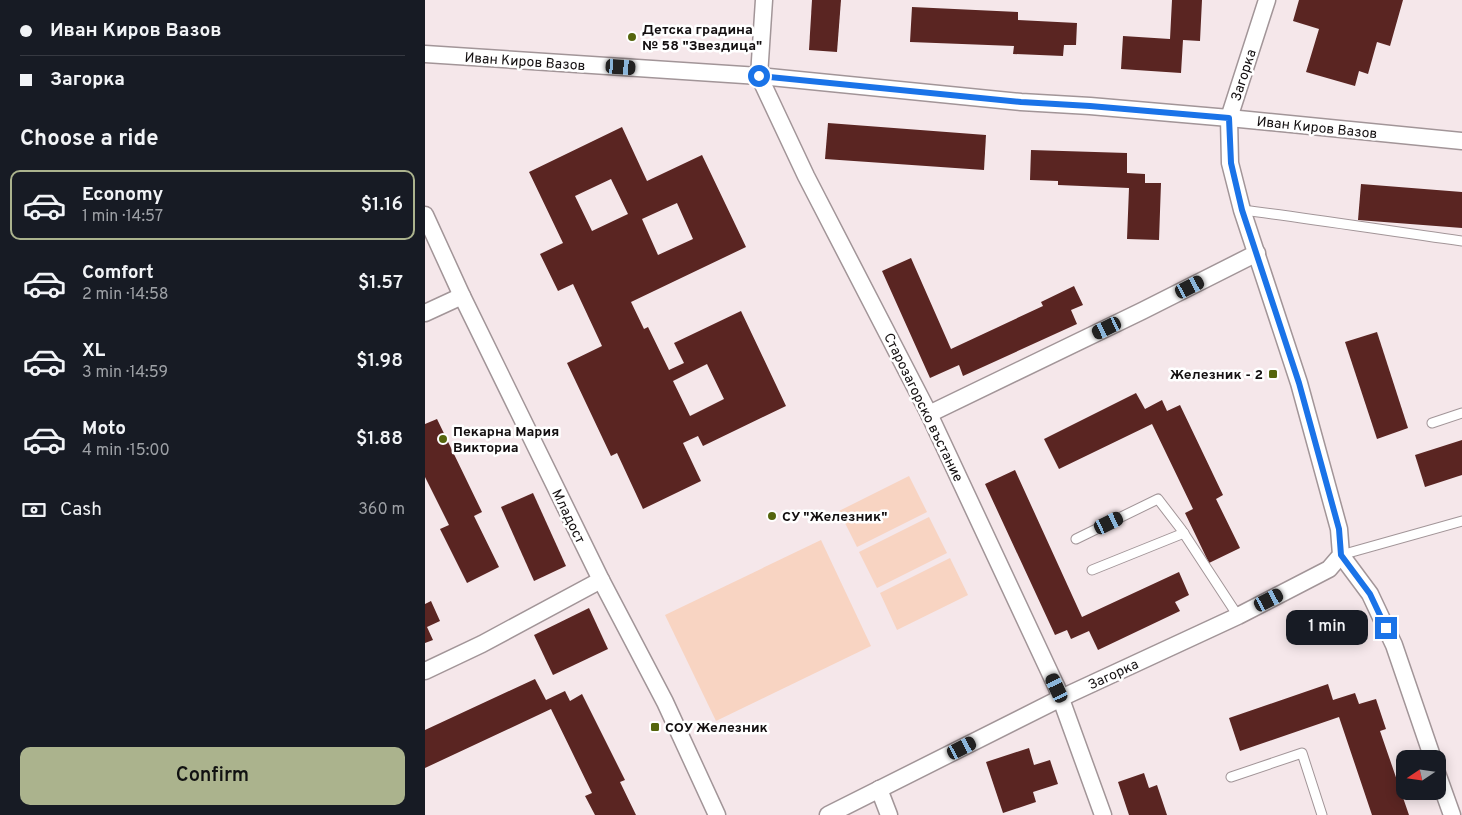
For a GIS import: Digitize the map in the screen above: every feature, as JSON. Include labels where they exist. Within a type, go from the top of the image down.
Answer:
[{"type":"street","name":"Старозагорско въстание","points":[[764,0],[759,76],[806,176],[929,414],[1061,698],[1103,815]]},
{"type":"street","name":"Загорка","points":[[828,815],[1061,698],[1238,616],[1329,569],[1341,555],[1339,529],[1299,383],[1242,210],[1231,163],[1229,118],[1267,0]]},
{"type":"street","name":"Иван Киров Вазов","points":[[425,54],[759,76],[1021,102],[1229,118],[1462,141]]},
{"type":"street","name":"Младост","points":[[425,215],[461,296],[601,580],[665,702],[717,815]]},
{"type":"street","points":[[929,414],[1257,253]]},
{"type":"street","points":[[425,313],[461,296]]},
{"type":"street","points":[[1341,555],[1370,594],[1394,644],[1430,750]]},
{"type":"street","points":[[425,671],[482,644],[601,580]]},
{"type":"street","points":[[879,789],[889,815]]},
{"type":"street","points":[[1446,800],[1451,815]]},
{"type":"lane","points":[[1242,210],[1462,241]]},
{"type":"lane","points":[[1432,423],[1462,413]]},
{"type":"lane","points":[[1076,539],[1158,499],[1238,616]]},
{"type":"lane","points":[[1341,555],[1462,521]]},
{"type":"lane","points":[[1092,570],[1183,533]]},
{"type":"lane","points":[[1231,777],[1301,753],[1322,815]]},
{"type":"shaded area","points":[[909,476],[927,512],[857,547],[839,511]]},
{"type":"shaded area","points":[[929,517],[947,553],[877,588],[859,552]]},
{"type":"shaded area","points":[[821,540],[871,646],[716,721],[665,615]]},
{"type":"shaded area","points":[[950,558],[968,595],[897,630],[880,593]]},
{"type":"building","points":[[812,0],[841,0],[837,52],[809,50]]},
{"type":"building","points":[[1172,0],[1202,0],[1200,41],[1183,40],[1181,73],[1121,69],[1123,36],[1170,39]]},
{"type":"building","points":[[1299,0],[1403,0],[1390,46],[1377,42],[1368,74],[1359,71],[1355,86],[1306,72],[1319,29],[1293,21]]},
{"type":"building","points":[[912,7],[1018,12],[1018,20],[1077,23],[1076,45],[1064,45],[1063,56],[1013,54],[1014,46],[910,42]]},
{"type":"building","points":[[828,123],[986,135],[984,170],[825,159]]},
{"type":"building","points":[[622,127],[647,181],[702,155],[746,247],[631,302],[644,329],[648,327],[669,370],[684,363],[674,343],[741,311],[786,406],[703,446],[698,436],[683,443],[701,481],[643,509],[617,453],[611,456],[567,363],[602,346],[573,284],[558,291],[540,254],[563,243],[529,172]],"holes":[[[611,179],[628,214],[592,231],[575,196]],[[677,203],[693,239],[658,255],[642,219]],[[707,364],[724,399],[690,416],[673,381]]]},
{"type":"building","points":[[1031,150],[1127,153],[1127,173],[1145,174],[1145,183],[1161,183],[1159,240],[1127,239],[1129,188],[1058,185],[1058,181],[1030,180]]},
{"type":"building","points":[[1361,184],[1462,192],[1462,228],[1358,220]]},
{"type":"building","points":[[911,258],[951,349],[1043,306],[1041,302],[1074,286],[1083,305],[1071,310],[1077,324],[963,376],[959,365],[930,378],[882,271]]},
{"type":"building","points":[[1377,332],[1408,428],[1377,439],[1345,342]]},
{"type":"building","points":[[1136,393],[1145,409],[1162,400],[1167,411],[1180,405],[1223,495],[1216,499],[1240,548],[1209,563],[1185,513],[1193,509],[1152,424],[1059,469],[1044,439]]},
{"type":"building","points":[[437,419],[482,512],[474,516],[499,567],[467,583],[440,529],[449,525],[425,477],[425,424]]},
{"type":"building","points":[[1462,440],[1462,475],[1425,487],[1415,455]]},
{"type":"building","points":[[1015,470],[1082,617],[1179,572],[1189,595],[1175,602],[1180,611],[1098,650],[1089,631],[1071,639],[1067,630],[1055,635],[985,484]]},
{"type":"building","points":[[533,493],[566,566],[534,581],[501,507]]},
{"type":"building","points":[[431,601],[440,621],[427,627],[433,640],[425,643],[425,604]]},
{"type":"building","points":[[589,608],[608,649],[553,675],[534,635]]},
{"type":"building","points":[[535,679],[546,700],[565,691],[570,701],[582,694],[625,780],[620,782],[636,815],[595,815],[585,796],[592,793],[551,709],[425,768],[425,730]]},
{"type":"building","points":[[1328,684],[1333,700],[1355,693],[1359,704],[1376,699],[1386,729],[1380,731],[1396,777],[1396,800],[1404,800],[1409,815],[1372,815],[1339,717],[1240,751],[1229,718]]},
{"type":"building","points":[[1029,748],[1034,765],[1050,760],[1058,784],[1033,792],[1036,802],[1003,813],[986,762]]},
{"type":"building","points":[[1144,773],[1149,788],[1157,785],[1167,815],[1129,815],[1118,782]]},
{"type":"place","name":"Детска градина № 58 \"Звездица\"","points":[[632,37]]},
{"type":"place","name":"Железник - 2","points":[[1273,374]]},
{"type":"place","name":"Пекарна Мария Викториа","points":[[443,439]]},
{"type":"place","name":"СУ \"Железник\"","points":[[772,516]]},
{"type":"place","name":"СОУ Железник","points":[[655,727]]},
{"type":"route","points":[[759,76],[1021,102],[1229,118],[1231,163],[1242,210],[1299,383],[1339,529],[1341,555],[1370,594],[1386,628]]}]
